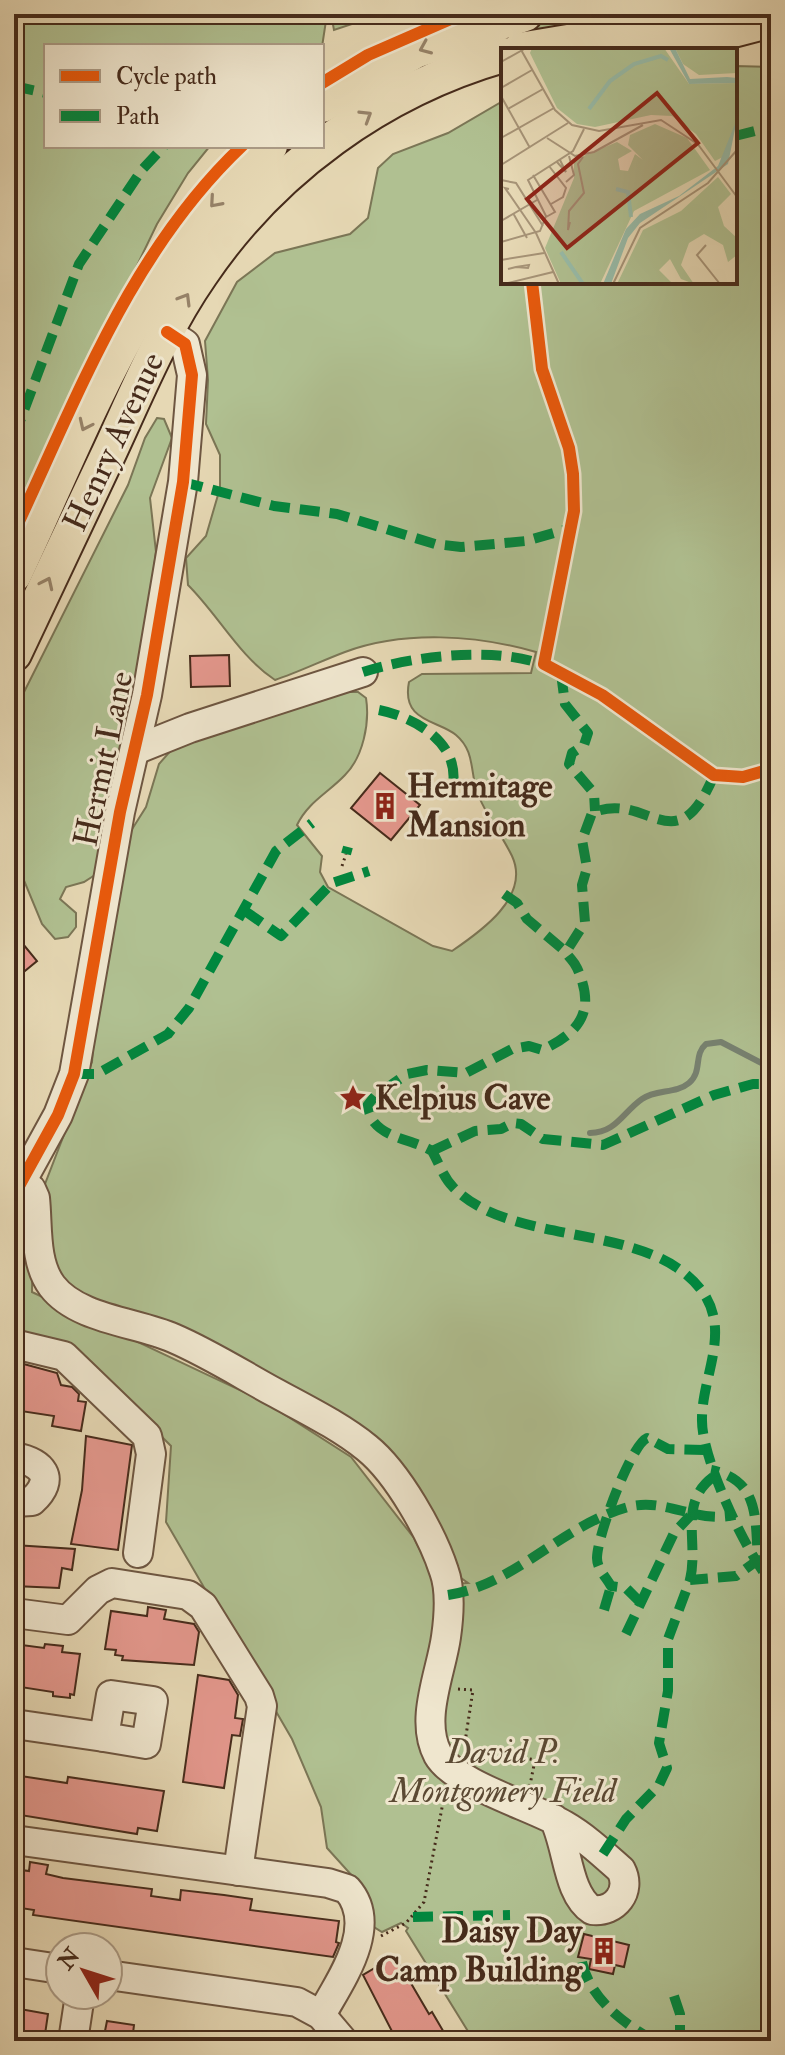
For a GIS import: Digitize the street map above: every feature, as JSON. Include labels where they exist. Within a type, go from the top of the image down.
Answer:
[{"type":"main road","points":[[324,104],[415,51],[525,14]]},
{"type":"main road","points":[[532,48],[616,34],[725,32],[766,18]]},
{"type":"main road","name":"Henry Avenue","points":[[324,146],[398,98],[457,70],[501,56]]},
{"type":"main road","name":"Henry Avenue","points":[[14,575],[149,294],[205,213],[268,148]]},
{"type":"main road","name":"Henry Avenue","points":[[14,654],[167,332],[201,274],[240,223],[321,148]]},
{"type":"street","name":"Hermit Lane","points":[[17,1189],[58,1115],[74,1074],[183,482],[192,375],[189,354],[182,341],[167,332]]},
{"type":"street","points":[[135,750],[190,728],[363,672]]},
{"type":"street","points":[[17,1189],[31,1189],[35,1198],[43,1269],[62,1297],[83,1308],[173,1338],[208,1355],[349,1436],[376,1456],[395,1480],[445,1572],[447,1636],[431,1721],[438,1755],[451,1770],[554,1819]]},
{"type":"street","points":[[14,1344],[64,1356],[147,1436],[151,1454],[150,1472],[138,1553]]},
{"type":"street","points":[[14,1457],[37,1463],[43,1470],[44,1482],[32,1501],[14,1502]]},
{"type":"street","points":[[14,1613],[68,1620],[98,1590],[112,1583],[188,1595],[203,1606],[259,1696],[262,1706],[238,1871]]},
{"type":"street","points":[[14,1724],[104,1737]]},
{"type":"street","points":[[14,1840],[347,1889],[357,1905],[356,1946],[321,2015]]},
{"type":"street","points":[[14,1962],[44,1967]]},
{"type":"street","points":[[124,1977],[283,1999],[321,2015],[343,2041]]},
{"type":"street","points":[[73,2041],[78,2011]]},
{"type":"path","points":[[342,866],[346,854]]},
{"type":"path","points":[[460,1689],[473,1690],[465,1742],[472,1751],[535,1760],[532,1773]]},
{"type":"path","points":[[356,1946],[406,1923],[424,1902],[442,1801],[451,1770]]},
{"type":"green space","points":[[14,14],[327,14],[322,44],[44,44],[44,148],[208,148],[188,173],[157,224],[14,521]]},
{"type":"green space","points":[[331,14],[382,14],[334,30]]},
{"type":"green space","points":[[581,14],[736,14],[621,23],[554,48],[501,48],[501,68],[324,133],[324,116],[382,82],[447,52],[547,20]]},
{"type":"green space","name":"David P. Montgomery Field","points":[[737,66],[771,67],[771,2041],[474,2041],[406,1931],[408,1928],[401,1923],[382,1932],[374,1927],[364,1889],[327,1848],[321,1807],[292,1739],[166,1522],[171,1446],[74,1349],[14,1330],[14,1217],[23,1206],[33,1211],[32,1292],[265,1402],[351,1457],[414,1538],[437,1585],[468,1583],[454,1573],[386,1452],[324,1403],[83,1297],[68,1286],[52,1264],[43,1215],[45,1184],[92,1062],[95,1019],[129,834],[146,807],[159,764],[173,748],[340,692],[358,692],[366,698],[367,718],[364,739],[356,759],[345,775],[307,810],[297,825],[322,856],[320,872],[328,887],[433,946],[452,951],[500,912],[515,885],[516,871],[512,856],[480,800],[466,748],[456,735],[416,712],[410,705],[409,682],[422,674],[531,673],[536,652],[465,639],[391,640],[345,652],[275,680],[240,648],[188,585],[186,558],[206,536],[220,488],[220,455],[206,424],[208,380],[205,341],[237,282],[275,253],[350,234],[368,218],[378,168],[393,154],[448,133],[501,102],[501,284],[737,284]]},
{"type":"green space","points":[[157,418],[164,419],[172,438],[150,498],[156,552],[134,718],[98,873],[84,882],[66,887],[60,899],[76,913],[76,927],[68,937],[55,939],[42,924],[23,878],[14,873],[14,712],[128,485],[145,438]]},
{"type":"building","points":[[229,655],[230,686],[191,687],[190,656]]},
{"type":"building","name":"Hermitage Mansion","points":[[380,773],[420,805],[391,840],[351,808]]},
{"type":"building","points":[[14,933],[37,961],[14,980]]},
{"type":"building","points":[[20,1363],[57,1373],[61,1385],[72,1387],[79,1394],[78,1401],[86,1402],[81,1431],[52,1426],[54,1416],[14,1410],[14,1375],[18,1375]]},
{"type":"building","points":[[86,1436],[132,1445],[118,1550],[71,1544],[82,1490]]},
{"type":"building","points":[[14,1545],[75,1549],[72,1570],[62,1568],[59,1588],[14,1586]]},
{"type":"building","points":[[148,1607],[166,1610],[164,1619],[194,1624],[199,1632],[194,1665],[122,1660],[123,1656],[115,1655],[116,1650],[105,1649],[111,1611],[147,1616]]},
{"type":"building","points":[[14,1644],[44,1648],[45,1644],[63,1646],[62,1652],[80,1654],[74,1695],[70,1694],[70,1698],[53,1696],[53,1692],[14,1686]]},
{"type":"building","points":[[198,1675],[229,1680],[238,1695],[235,1718],[243,1719],[240,1736],[232,1735],[224,1788],[183,1782]]},
{"type":"building","points":[[14,1775],[67,1783],[68,1777],[164,1791],[157,1831],[138,1828],[137,1834],[14,1814]]},
{"type":"building","points":[[30,1862],[48,1865],[46,1874],[152,1889],[151,1896],[180,1900],[181,1890],[224,1895],[252,1899],[250,1910],[339,1921],[336,1942],[339,1943],[333,1957],[33,1915],[34,1910],[14,1907],[14,1869],[29,1871]]},
{"type":"building","name":"Daisy Day Camp Building","points":[[584,1934],[629,1945],[624,1967],[615,1965],[613,1974],[589,1969],[591,1959],[578,1957]]},
{"type":"building","points":[[395,1956],[429,2014],[432,2012],[449,2041],[397,2041],[363,1975]]},
{"type":"building","points":[[20,2009],[48,2014],[44,2041],[14,2041],[14,2011]]},
{"type":"building","points":[[107,2021],[134,2025],[132,2041],[103,2041]]},
{"type":"waterway","points":[[590,1133],[613,1126],[648,1096],[689,1083],[696,1073],[700,1053],[706,1044],[721,1042],[771,1068]]},
{"type":"marked path","points":[[14,86],[44,93]]},
{"type":"marked path","points":[[737,136],[771,127]]},
{"type":"marked path","points":[[14,437],[79,264],[141,171],[162,148]]},
{"type":"marked path","points":[[183,482],[274,506],[337,514],[435,544],[461,547],[526,541],[571,528]]},
{"type":"marked path","points":[[363,672],[406,661],[456,655],[506,656],[549,667]]},
{"type":"marked path","points":[[561,673],[565,704],[588,733],[584,745],[572,753],[569,764],[594,793],[595,811]]},
{"type":"marked path","points":[[379,710],[406,719],[431,734],[449,756],[453,784]]},
{"type":"marked path","points":[[714,775],[700,802],[687,816],[673,821],[611,808],[592,813],[582,840],[587,868],[582,885],[585,922],[566,952],[583,983],[585,1008],[567,1036],[542,1050],[529,1046],[512,1049],[466,1073],[427,1070],[407,1074],[375,1096],[367,1106],[376,1125],[384,1131],[432,1151],[453,1187],[479,1206],[510,1219],[616,1243],[649,1254],[679,1269],[702,1291],[715,1323],[713,1355],[703,1405],[704,1438],[727,1505],[771,1582]]},
{"type":"marked path","points":[[74,1074],[97,1074],[168,1034],[189,1008],[276,851],[312,823]]},
{"type":"marked path","points":[[346,854],[348,847]]},
{"type":"marked path","points":[[245,911],[281,936],[332,883],[369,871]]},
{"type":"marked path","points":[[504,894],[517,903],[527,919],[566,952]]},
{"type":"marked path","points":[[432,1151],[475,1131],[501,1129],[513,1123],[521,1124],[543,1139],[603,1145],[714,1095],[753,1084],[771,1084]]},
{"type":"marked path","points":[[641,1603],[626,1588],[611,1586],[597,1562],[598,1547],[624,1473],[640,1444],[647,1438],[668,1449],[707,1450]]},
{"type":"marked path","points":[[603,1854],[626,1819],[659,1785],[667,1768],[659,1743],[668,1691],[668,1639],[690,1580],[736,1576],[758,1560],[755,1516],[747,1492],[727,1475],[711,1470]]},
{"type":"marked path","points":[[690,1580],[693,1511],[702,1487],[713,1477]]},
{"type":"marked path","points":[[448,1595],[495,1580],[581,1527],[628,1507],[655,1505],[707,1516],[735,1515]]},
{"type":"marked path","points":[[626,1634],[674,1533],[690,1516]]},
{"type":"marked path","points":[[604,1610],[611,1586]]},
{"type":"marked path","points":[[413,1917],[510,1915]]},
{"type":"marked path","points":[[582,1962],[600,1999],[632,2027],[655,2041]]},
{"type":"marked path","points":[[674,1996],[680,2014],[680,2041]]},
{"type":"marked path","points":[[755,2041],[771,2036]]},
{"type":"cycle path","points":[[324,82],[368,55],[462,14]]},
{"type":"cycle path","points":[[14,532],[85,378],[138,278],[203,187],[240,148]]},
{"type":"cycle path","points":[[532,284],[542,369],[569,448],[573,474],[574,511],[544,664],[602,695],[714,775],[743,777],[771,769]]},
{"type":"cycle path","points":[[14,1195],[58,1115],[74,1074],[120,812],[147,695],[183,482],[192,375],[185,344],[167,332]]},
{"type":"place","name":"Hermitage Mansion","points":[[385,806]]},
{"type":"place","name":"Kelpius Cave","points":[[353,1098]]},
{"type":"place","name":"Daisy Day Camp Building","points":[[604,1951]]}]
